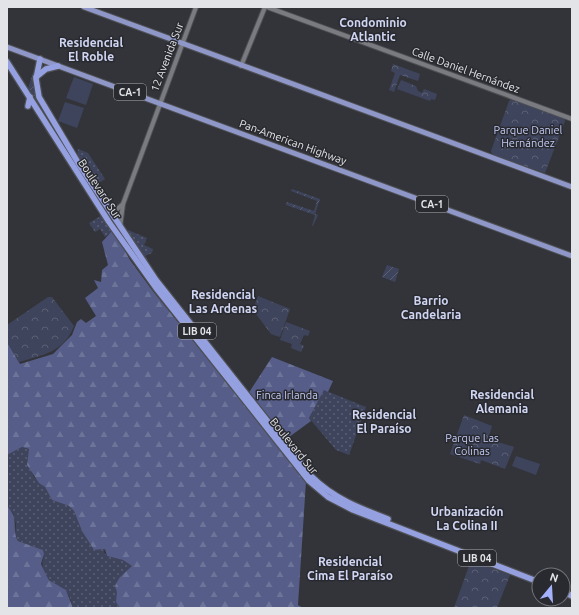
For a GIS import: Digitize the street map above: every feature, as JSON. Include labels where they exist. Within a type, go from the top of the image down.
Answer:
[{"type":"highway","name":"Boulevard Sur","points":[[40,59],[36,77],[36,86],[42,102],[65,143],[156,280],[306,472],[318,484],[336,497],[354,506],[531,576]]},
{"type":"highway","name":"Boulevard Sur","points":[[7,62],[109,222],[156,288],[309,481],[328,497],[352,510],[531,579]]},
{"type":"highway","points":[[36,77],[46,69],[58,66]]},
{"type":"highway","points":[[28,106],[30,97]]},
{"type":"main road","points":[[84,7],[572,187]]},
{"type":"main road","name":"Pan-American Highway","points":[[7,47],[572,256]]},
{"type":"street","name":"12 Avenida Sur","points":[[120,227],[123,204],[181,44],[196,7]]},
{"type":"street","points":[[242,66],[266,7]]},
{"type":"street","name":"Calle Daniel Hernández","points":[[266,7],[570,119]]},
{"type":"street","points":[[109,209],[116,210],[123,204]]},
{"type":"green space","points":[[393,64],[420,74],[418,81],[400,75],[394,92],[389,90],[395,73],[391,71]]},
{"type":"green space","points":[[33,72],[33,83],[38,101],[65,144],[64,147],[28,89]]},
{"type":"green space","points":[[74,77],[93,84],[86,105],[66,98]]},
{"type":"green space","points":[[401,80],[416,86],[418,91],[422,93],[424,89],[437,94],[435,100],[431,99],[430,101],[397,89]]},
{"type":"green space","name":"Parque Daniel Hernández","points":[[512,99],[564,118],[565,121],[545,173],[493,155],[491,151],[509,101]]},
{"type":"green space","points":[[65,102],[84,108],[77,128],[58,121]]},
{"type":"green space","points":[[78,149],[88,153],[105,179],[97,184],[77,157]]},
{"type":"green space","points":[[292,189],[320,199],[315,214],[318,215],[313,226],[315,215],[286,205],[287,202],[314,211],[317,201],[291,191]]},
{"type":"green space","points":[[104,214],[113,231],[105,237],[100,229],[95,232],[89,223]]},
{"type":"green space","points":[[113,230],[130,260],[152,290],[306,481],[298,605],[303,608],[120,608],[116,602],[117,592],[115,586],[119,578],[132,566],[123,560],[107,556],[105,549],[94,550],[82,531],[74,511],[69,506],[52,500],[45,487],[39,483],[27,465],[29,449],[22,447],[7,455],[7,342],[20,364],[53,354],[72,335],[77,322],[81,319],[86,323],[96,316],[85,298],[98,288],[94,280],[101,282],[102,270],[108,265],[102,242]]},
{"type":"green space","points":[[128,230],[147,238],[144,245],[153,249],[152,253],[145,256],[148,260],[145,261],[127,233]]},
{"type":"green space","points":[[387,265],[399,269],[395,282],[382,277]]},
{"type":"green space","points":[[258,296],[290,309],[280,337],[271,334],[253,310]]},
{"type":"green space","points":[[48,297],[52,297],[74,326],[70,335],[65,342],[52,351],[19,362],[7,342],[7,325]]},
{"type":"green space","points":[[286,322],[310,331],[308,336],[304,335],[300,344],[304,346],[301,352],[291,348],[292,344],[280,340]]},
{"type":"green space","name":"Finca Irlanda","points":[[272,357],[333,381],[328,392],[324,390],[309,418],[311,421],[285,440],[248,394]]},
{"type":"green space","points":[[324,390],[366,407],[349,455],[336,450],[309,418]]},
{"type":"green space","name":"Parque Las Colinas","points":[[464,415],[492,426],[488,439],[514,447],[505,469],[481,460],[480,464],[450,454]]},
{"type":"green space","points":[[22,447],[30,450],[27,463],[34,477],[45,487],[52,500],[69,506],[74,511],[82,531],[94,550],[105,549],[104,552],[107,556],[123,560],[132,566],[119,578],[118,581],[117,602],[120,608],[73,608],[67,592],[50,580],[44,573],[43,550],[18,541],[15,535],[16,524],[13,513],[7,506],[7,455]]},
{"type":"green space","points":[[516,456],[540,464],[536,475],[512,466]]},
{"type":"green space","points":[[7,506],[13,515],[15,532],[18,541],[43,550],[44,554],[41,564],[46,575],[49,580],[66,590],[73,608],[7,608]]},
{"type":"green space","points":[[471,560],[510,575],[497,608],[454,608]]},
{"type":"district","name":"Condominio Atlantic","points":[[373,30]]},
{"type":"district","name":"Residencial El Roble","points":[[91,50]]},
{"type":"district","name":"Residencial Las Ardenas","points":[[223,302]]},
{"type":"district","name":"Barrio Candelaria","points":[[431,308]]},
{"type":"district","name":"Residencial Alemania","points":[[502,402]]},
{"type":"district","name":"Residencial El Paraíso","points":[[384,422]]},
{"type":"district","name":"Urbanización La Colina II","points":[[467,519]]},
{"type":"district","name":"Residencial Cima El Paraíso","points":[[350,569]]}]
